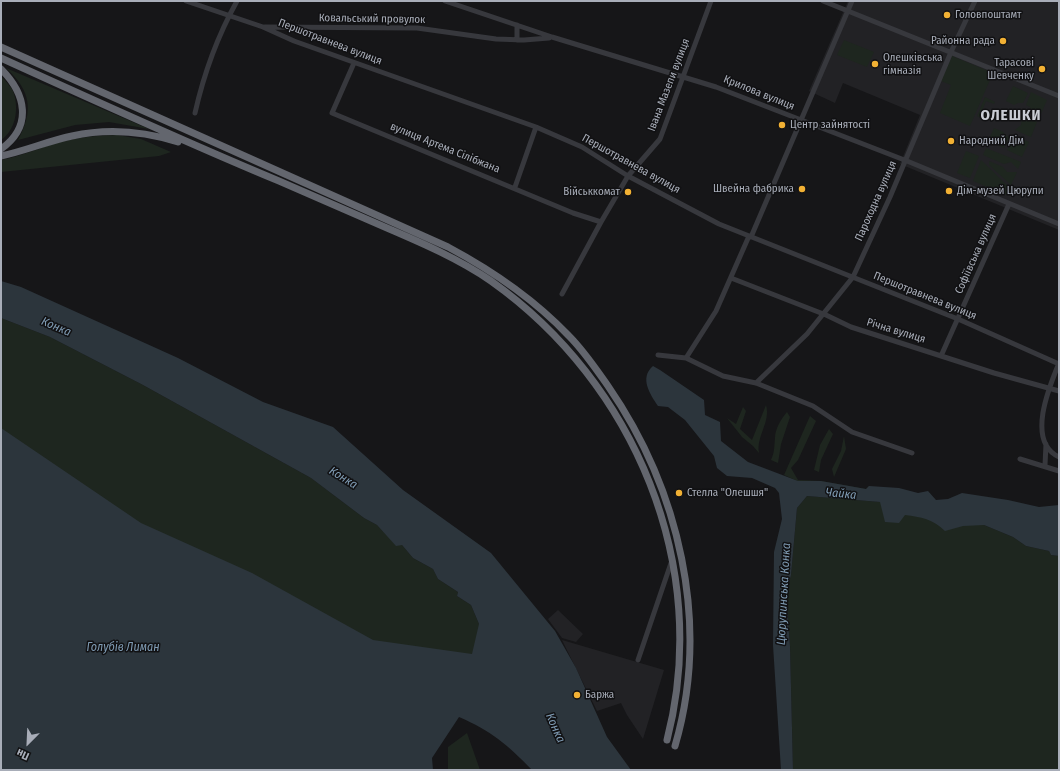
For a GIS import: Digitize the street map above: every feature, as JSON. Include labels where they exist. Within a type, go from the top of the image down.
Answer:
[{"type":"highway","points":[[1,44],[90,88]]},
{"type":"highway","points":[[1,47],[448,247],[477,262],[528,298],[570,337],[597,369],[623,407],[644,445],[660,482],[675,526],[687,593],[689,664],[684,709],[675,746]]},
{"type":"highway","points":[[1,58],[201,149],[411,238],[461,263],[489,280],[517,300],[570,351],[595,381],[634,445],[650,480],[665,526],[672,560],[681,643],[678,681],[667,740]]},
{"type":"highway","points":[[1,69],[16,86],[23,110],[17,133],[13,139],[1,149]]},
{"type":"highway","points":[[1,156],[94,131],[144,133],[201,149]]},
{"type":"street","name":"Першотравнева вулиця","points":[[186,1],[263,28],[354,63],[536,127],[582,147],[628,176],[718,224],[958,319],[1059,364]]},
{"type":"street","points":[[195,113],[202,79],[237,1]]},
{"type":"street","name":"Крилова вулиця","points":[[445,1],[552,38],[684,76],[905,161],[1059,224]]},
{"type":"street","name":"Івана Мазепи вулиця","points":[[562,294],[628,176],[660,139],[711,1]]},
{"type":"street","points":[[823,1],[1058,94]]},
{"type":"street","points":[[686,358],[716,311],[750,237],[852,1]]},
{"type":"street","name":"Пароходна вулиця","points":[[756,383],[807,334],[853,277],[890,197],[951,52],[975,1]]},
{"type":"street","points":[[517,25],[517,40]]},
{"type":"street","name":"Ковальський провулок","points":[[263,28],[417,28],[496,39],[517,40],[552,38]]},
{"type":"street","name":"вулиця Артема Сілібжана","points":[[354,63],[332,113],[515,187],[573,213],[601,222]]},
{"type":"street","points":[[515,187],[536,127]]},
{"type":"street","name":"Софіївська вулиця","points":[[941,356],[1009,204]]},
{"type":"street","name":"Річна вулиця","points":[[731,278],[824,314],[851,327],[1048,389],[1059,391]]},
{"type":"street","points":[[658,355],[686,358],[723,376],[756,383],[812,406],[852,432],[912,453]]},
{"type":"street","points":[[1059,364],[1048,389],[1042,427],[1049,450],[1059,457]]},
{"type":"street","points":[[1045,465],[1046,443]]},
{"type":"street","points":[[1020,459],[1045,465],[1059,471]]},
{"type":"street","points":[[638,660],[672,560]]},
{"type":"shaded area","points":[[848,1],[1059,1],[1059,230],[900,164],[920,115],[843,83],[835,103],[809,91]]},
{"type":"shaded area","points":[[844,40],[874,52],[867,67],[837,55]]},
{"type":"shaded area","points":[[952,56],[993,73],[970,126],[940,113],[951,85],[941,81]]},
{"type":"shaded area","points":[[6,68],[149,129],[109,122],[75,125],[18,140],[26,119],[28,110],[27,101],[21,85]]},
{"type":"shaded area","points":[[1,76],[11,87],[15,100],[16,113],[13,126],[1,140]]},
{"type":"shaded area","points":[[1013,86],[1028,93],[1023,103],[1014,105],[1006,101]]},
{"type":"shaded area","points":[[1031,92],[1047,100],[1040,116],[1032,112],[1030,107],[1026,105]]},
{"type":"shaded area","points":[[985,97],[995,102],[994,104],[986,101],[981,114],[988,117],[987,121],[977,116]]},
{"type":"shaded area","points":[[1022,116],[1037,122],[1031,137],[1015,130],[1021,125]]},
{"type":"shaded area","points":[[994,128],[1003,132],[1009,138],[1004,148],[988,141]]},
{"type":"shaded area","points":[[117,135],[141,139],[171,152],[159,156],[1,172],[1,160],[77,138]]},
{"type":"shaded area","points":[[1013,138],[1022,139],[1029,142],[1022,157],[1007,150]]},
{"type":"shaded area","points":[[986,148],[1021,162],[1018,169],[1011,162],[1004,164],[983,155]]},
{"type":"shaded area","points":[[966,151],[979,156],[970,178],[957,173]]},
{"type":"shaded area","points":[[981,160],[1010,188],[1007,195],[973,181]]},
{"type":"shaded area","points":[[989,161],[1003,167],[1007,172],[1017,172],[1011,185],[989,165]]},
{"type":"shaded area","points":[[1,318],[50,337],[143,385],[311,478],[364,518],[377,525],[396,545],[402,545],[413,558],[433,569],[438,579],[458,592],[457,596],[471,605],[479,624],[499,661],[1,735]]},
{"type":"shaded area","points":[[766,405],[767,417],[760,441],[759,453],[742,437],[727,418],[736,424],[743,407],[746,411],[740,429],[752,440]]},
{"type":"shaded area","points":[[787,412],[790,417],[781,444],[778,463],[771,460],[774,451],[775,435],[779,424]]},
{"type":"shaded area","points":[[810,416],[816,421],[798,460],[791,468],[798,480],[821,481],[866,489],[869,486],[875,491],[811,487],[784,475]]},
{"type":"shaded area","points":[[829,429],[833,434],[821,460],[819,472],[814,470],[820,445]]},
{"type":"shaded area","points":[[844,436],[846,449],[834,477],[832,469],[841,451]]},
{"type":"shaded area","points":[[807,496],[880,502],[984,525],[1013,537],[1026,546],[1049,551],[1051,555],[1059,556],[1059,770],[793,770],[790,646],[786,595],[791,575],[797,508]]},
{"type":"shaded area","points":[[558,610],[583,634],[576,642],[562,638],[548,619]]},
{"type":"shaded area","points":[[562,640],[664,670],[643,739],[621,703],[597,711]]},
{"type":"shaded area","points":[[467,733],[480,770],[448,770],[448,747]]},
{"type":"water","name":"Голубів Лиман","points":[[1,281],[21,287],[178,358],[263,402],[333,427],[403,490],[491,553],[555,631],[576,668],[607,737],[631,770],[532,770],[515,753],[490,733],[459,717],[432,758],[433,770],[1,770],[1,428],[141,523],[252,573],[373,640],[472,654],[479,624],[471,605],[457,596],[458,592],[438,579],[433,569],[413,558],[402,545],[396,546],[377,525],[364,518],[311,478],[143,385],[50,337],[1,318]]},
{"type":"water","points":[[653,366],[704,400],[705,415],[720,422],[721,441],[748,462],[798,481],[821,481],[866,489],[869,486],[899,488],[918,493],[928,491],[936,500],[948,499],[962,493],[1008,500],[1039,507],[1059,505],[1059,556],[1051,555],[1049,551],[1026,546],[1013,537],[984,525],[963,526],[945,531],[926,519],[905,515],[899,523],[885,522],[880,502],[807,496],[797,508],[791,575],[786,595],[790,646],[793,770],[781,770],[773,645],[774,552],[782,519],[779,493],[775,488],[752,478],[727,476],[717,468],[714,456],[685,420],[668,407],[658,406],[649,391],[646,381],[649,371]]},
{"type":"place","name":"Головпоштамт","points":[[947,15]]},
{"type":"place","name":"Районна рада","points":[[1003,41]]},
{"type":"place","name":"Олешківська гімназія","points":[[875,64]]},
{"type":"place","name":"Тарасові Шевченку","points":[[1042,69]]},
{"type":"place","name":"Центр зайнятості","points":[[782,125]]},
{"type":"place","name":"Народний Дім","points":[[951,141]]},
{"type":"place","name":"Швейна фабрика","points":[[802,189]]},
{"type":"place","name":"Дім-музей Цюрупи","points":[[949,191]]},
{"type":"place","name":"Військкомат","points":[[628,192]]},
{"type":"place","name":"Стелла \"Олешшя\"","points":[[679,493]]},
{"type":"place","name":"Баржа","points":[[577,695]]},
{"type":"district","name":"ОЛЕШКИ","points":[[1011,116]]},
{"type":"water label","name":"Конка","points":[[56,327]]},
{"type":"water label","name":"Конка","points":[[343,478]]},
{"type":"water label","name":"Чайка","points":[[841,494]]},
{"type":"water label","name":"Цюрупинська Конка","points":[[784,594]]},
{"type":"water label","name":"Конка","points":[[555,728]]}]
